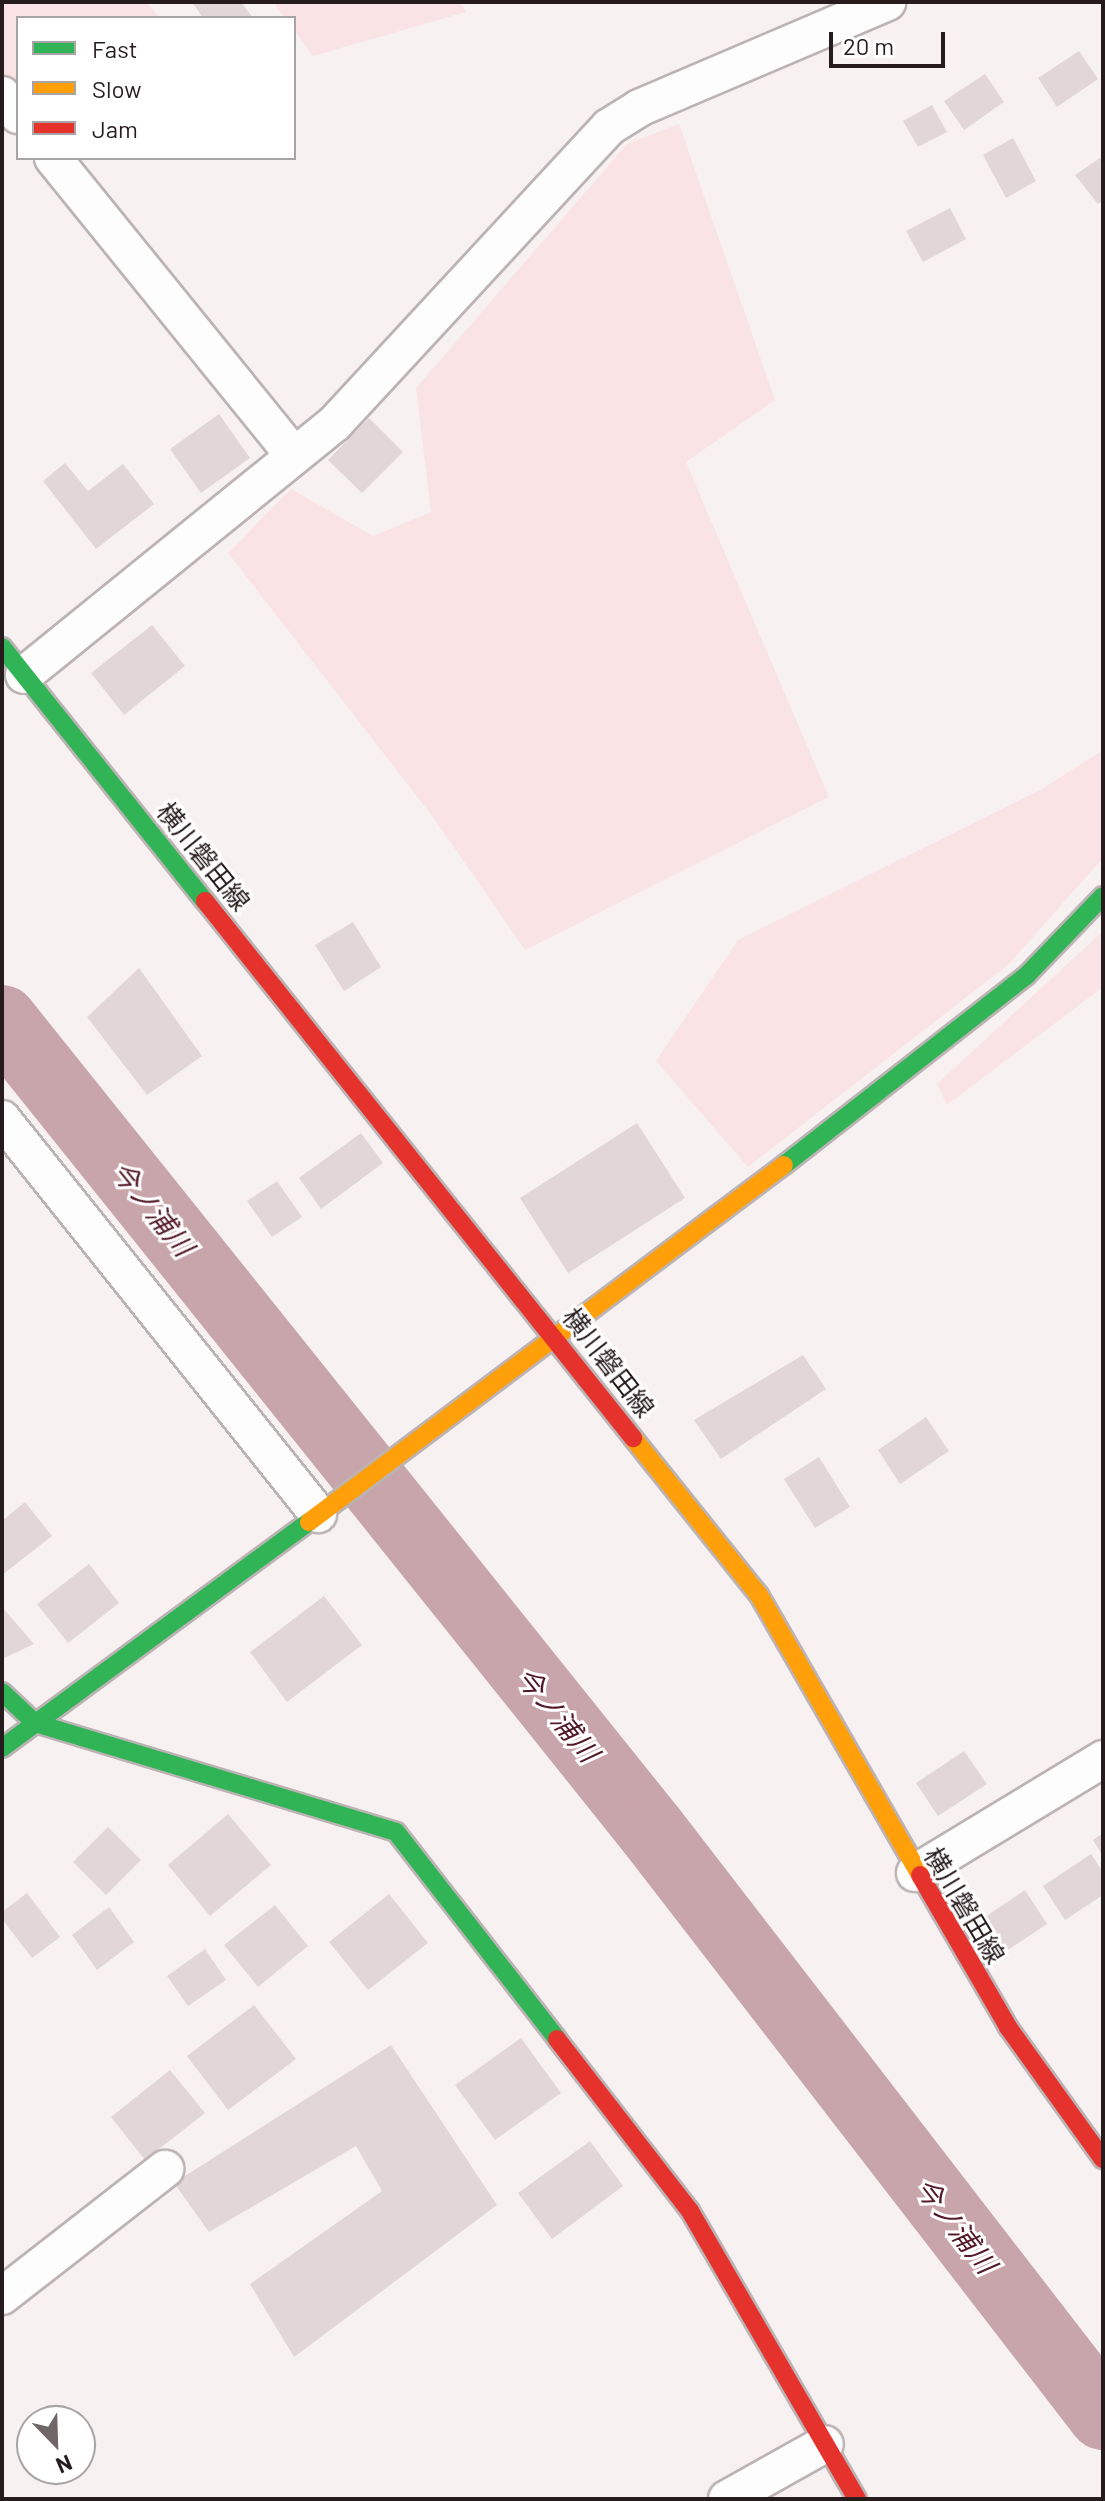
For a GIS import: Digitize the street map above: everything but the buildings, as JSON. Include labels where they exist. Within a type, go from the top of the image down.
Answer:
[{"type":"street","points":[[13,661],[335,423],[609,127],[639,108],[887,2]]},
{"type":"street","points":[[2,95],[16,112]]},
{"type":"street","points":[[55,160],[294,456]]},
{"type":"street","name":"横川磐田線","points":[[13,661],[759,1595],[915,1873],[1008,2027],[1103,2159]]},
{"type":"street","points":[[2,1748],[408,1447],[558,1340],[1026,976],[1103,896]]},
{"type":"street","points":[[2,1119],[321,1512]]},
{"type":"street","points":[[2,1692],[35,1723],[396,1832],[690,2211],[857,2499]]},
{"type":"street","points":[[915,1873],[1103,1759]]},
{"type":"street","points":[[2,2296],[165,2169]]},
{"type":"street","points":[[727,2499],[825,2444]]},
{"type":"shaded area","points":[[2,2],[146,2],[158,16],[16,16],[16,112],[2,95]]},
{"type":"shaded area","points":[[273,2],[460,2],[466,12],[313,56],[296,33],[296,16],[284,16]]},
{"type":"shaded area","points":[[679,124],[775,400],[686,462],[829,797],[525,950],[433,817],[228,553],[291,489],[373,536],[431,512],[416,388],[627,144]]},
{"type":"shaded area","points":[[1103,750],[1103,858],[1009,964],[748,1167],[656,1061],[738,940],[1042,789]]},
{"type":"shaded area","points":[[1103,931],[1103,987],[947,1105],[937,1084]]},
{"type":"waterway","name":"今ノ浦川","points":[[2,1020],[652,1831],[1103,2415]]},
{"type":"traffic: fast","points":[[2,647],[205,901]]},
{"type":"traffic: fast","points":[[784,1165],[1026,976],[1103,896]]},
{"type":"traffic: fast","points":[[2,1748],[309,1522]]},
{"type":"traffic: fast","points":[[2,1692],[35,1723],[396,1832],[557,2039]]},
{"type":"traffic: slow","points":[[309,1522],[784,1165]]},
{"type":"traffic: slow","points":[[633,1438],[759,1595],[920,1875]]},
{"type":"traffic: jam","points":[[205,901],[633,1438]]},
{"type":"traffic: jam","points":[[920,1875],[1008,2027],[1103,2159]]},
{"type":"traffic: jam","points":[[557,2039],[690,2211],[857,2499]]}]
